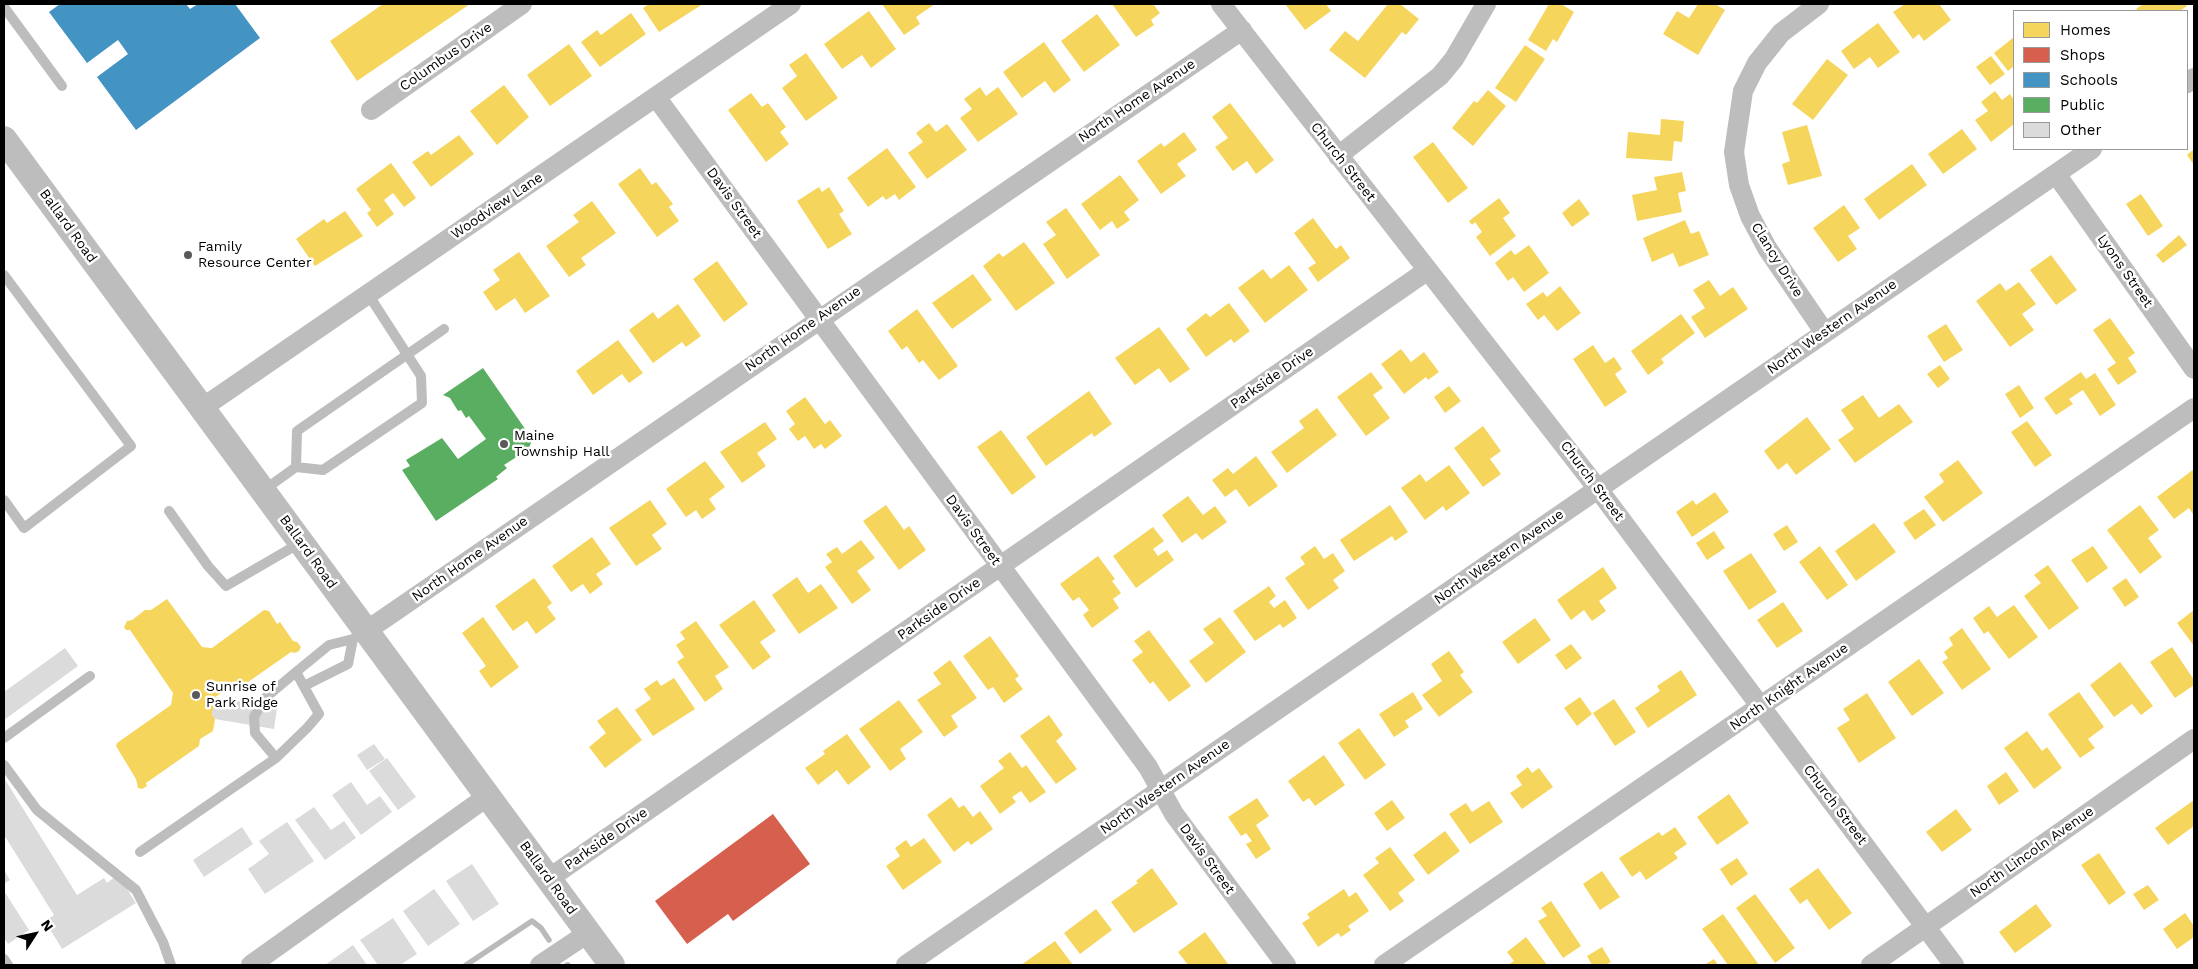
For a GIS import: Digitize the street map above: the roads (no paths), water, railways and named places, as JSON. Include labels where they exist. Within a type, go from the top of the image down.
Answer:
[{"type":"street","name":"Columbus Drive","points":[[371,110],[522,4]]},
{"type":"street","name":"Woodview Lane","points":[[202,408],[791,4]]},
{"type":"street","name":"Church Street","points":[[1222,4],[1598,489],[1954,965]]},
{"type":"street","points":[[1338,156],[1440,76],[1454,59],[1486,4]]},
{"type":"street","name":"Clancy Drive","points":[[1819,4],[1781,33],[1757,63],[1743,92],[1737,119],[1734,152],[1739,185],[1750,216],[1767,248],[1825,332]]},
{"type":"street","name":"North Home Avenue","points":[[360,635],[818,319],[1242,30]]},
{"type":"street","name":"Davis Street","points":[[656,97],[1148,767],[1174,814],[1286,965]]},
{"type":"street","name":"Ballard Road","points":[[4,138],[301,542],[360,635],[488,796],[612,965]]},
{"type":"street","name":"North Western Avenue","points":[[906,965],[2091,150]]},
{"type":"street","name":"Lyons Street","points":[[2056,174],[2194,369]]},
{"type":"street","name":"Parkside Drive","points":[[548,879],[1428,270]]},
{"type":"street","name":"North Knight Avenue","points":[[1384,965],[2194,408]]},
{"type":"street","name":"North Lincoln Avenue","points":[[1870,965],[2194,739]]},
{"type":"street","points":[[251,965],[488,796]]},
{"type":"street","points":[[540,965],[588,933]]},
{"type":"lane","points":[[4,7],[62,86]]},
{"type":"lane","points":[[4,276],[131,446],[24,528],[4,500]]},
{"type":"lane","points":[[263,491],[296,466],[323,470],[422,403],[421,376],[368,294]]},
{"type":"lane","points":[[296,466],[297,431],[444,329]]},
{"type":"lane","points":[[169,510],[208,566],[226,586],[301,542]]},
{"type":"lane","points":[[276,758],[255,733],[254,717],[264,699],[329,645],[360,635]]},
{"type":"lane","points":[[304,686],[348,664],[360,635]]},
{"type":"lane","points":[[140,852],[276,758],[307,728],[319,714],[296,672]]},
{"type":"lane","points":[[4,738],[90,676]]},
{"type":"lane","points":[[4,765],[37,810],[136,890],[163,942],[171,965]]},
{"type":"lane","points":[[4,958],[8,965]]},
{"type":"waterway","points":[[466,965],[532,921],[541,928],[549,940]]},
{"type":"place","name":"Family Resource Center","points":[[188,255]]},
{"type":"place","name":"Maine Township Hall","points":[[504,444]]},
{"type":"place","name":"Sunrise of Park Ridge","points":[[196,695]]}]
